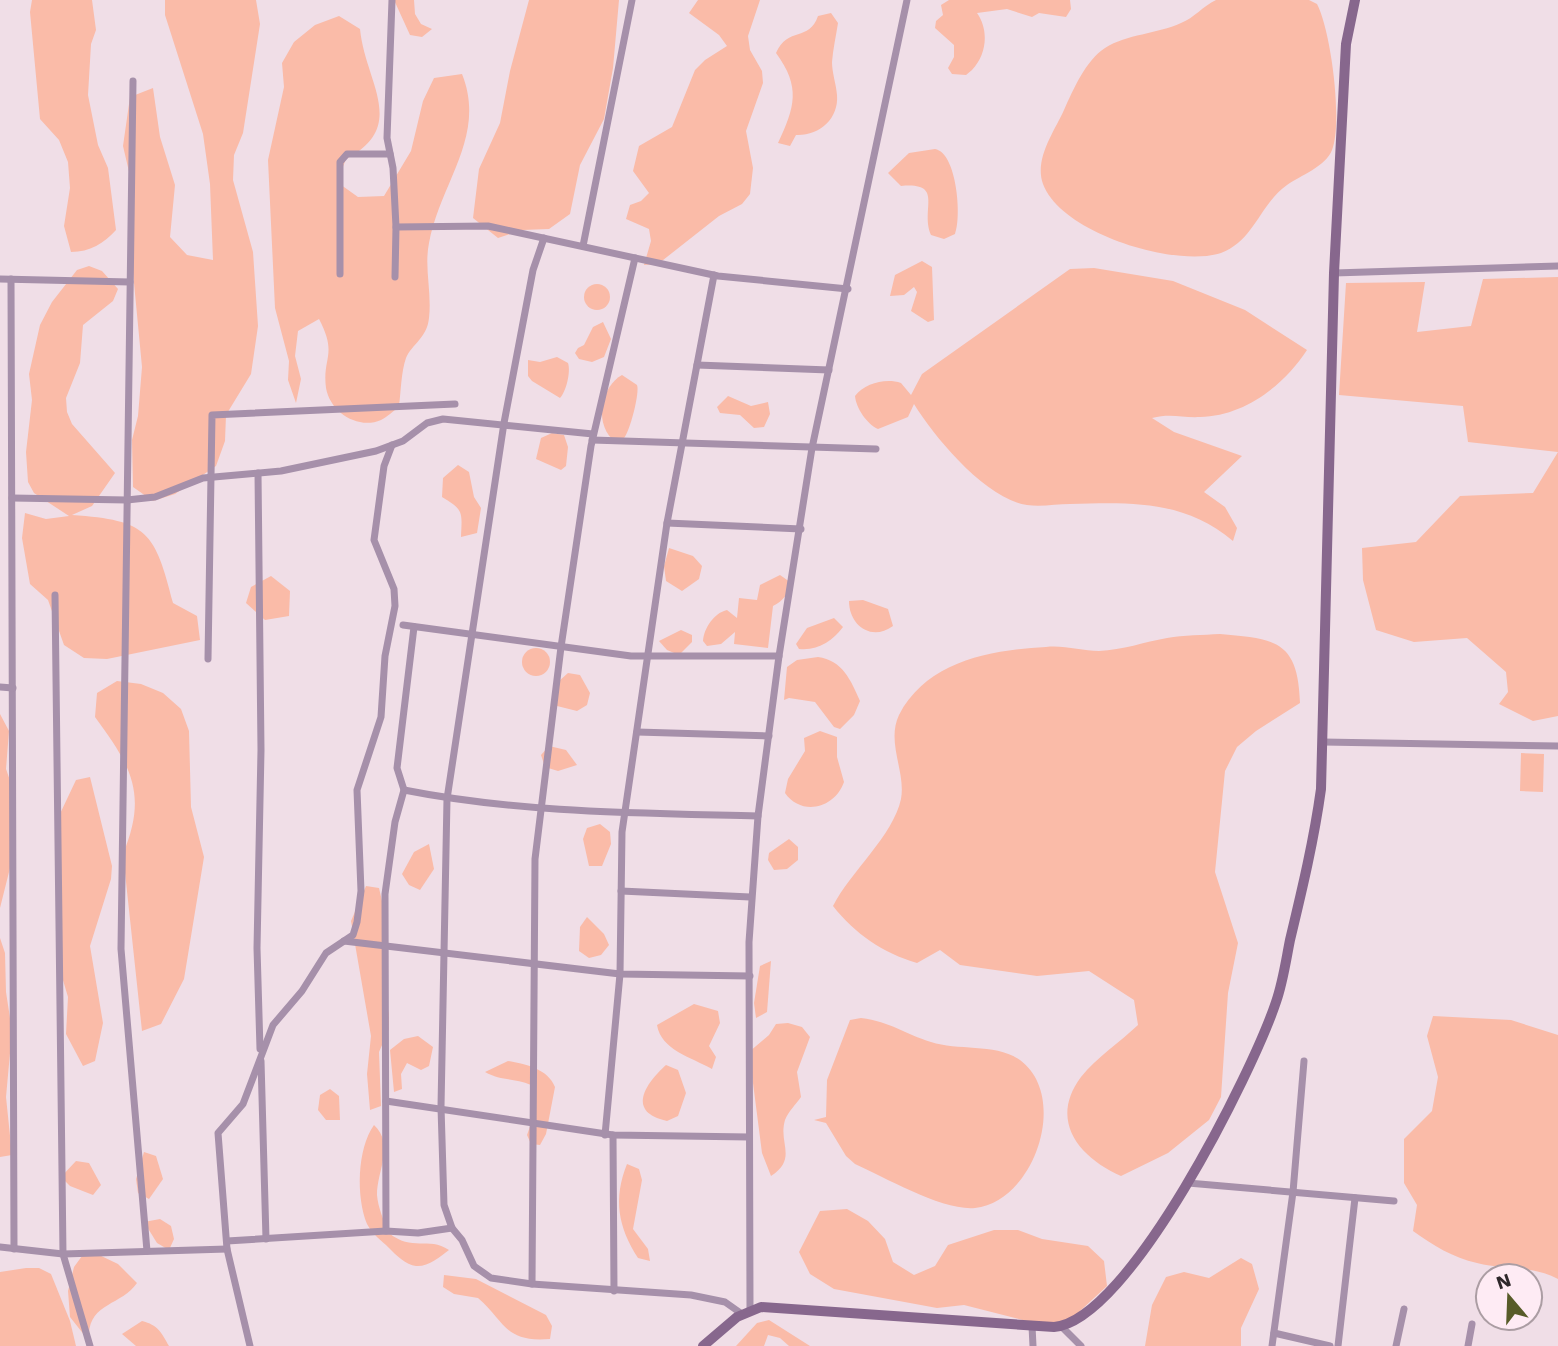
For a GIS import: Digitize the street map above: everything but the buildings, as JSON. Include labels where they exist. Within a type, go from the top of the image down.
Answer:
[{"type":"street","points":[[392,0],[387,138],[396,227],[395,277]]},
{"type":"street","points":[[583,246],[632,0]]},
{"type":"street","points":[[746,1312],[750,1137],[750,897],[758,816],[779,656],[813,448],[907,0]]},
{"type":"street","points":[[703,1346],[746,1312],[775,1307],[1062,1327],[1085,1315],[1120,1282],[1152,1241],[1188,1183],[1253,1057],[1277,1002],[1316,829],[1323,741],[1334,273],[1346,44],[1355,0]]},
{"type":"street","points":[[132,81],[121,949],[147,1251]]},
{"type":"street","points":[[340,274],[340,162],[347,154],[390,154]]},
{"type":"street","points":[[396,227],[488,226],[714,275],[848,289]]},
{"type":"street","points":[[544,238],[533,270],[504,423],[447,799],[441,1107],[443,1195],[452,1228],[462,1240],[474,1266],[491,1278],[614,1291],[691,1295],[725,1302],[746,1312]]},
{"type":"street","points":[[532,1284],[535,859],[561,647],[592,438],[635,258]]},
{"type":"street","points":[[1334,273],[1558,266]]},
{"type":"street","points":[[614,1291],[609,1135],[620,975],[625,813],[667,523],[714,275]]},
{"type":"street","points":[[0,279],[130,282]]},
{"type":"street","points":[[11,279],[14,1249]]},
{"type":"street","points":[[697,365],[829,370]]},
{"type":"street","points":[[208,659],[212,415],[455,404]]},
{"type":"street","points":[[12,498],[155,497],[212,477],[281,471],[392,445],[427,423],[443,419],[504,423],[592,438],[682,444],[876,449]]},
{"type":"street","points":[[250,1346],[227,1245],[218,1133],[243,1104],[273,1024],[302,992],[326,953],[352,935],[361,891],[357,790],[380,717],[385,656],[395,606],[394,590],[374,540],[384,467],[392,445]]},
{"type":"street","points":[[258,473],[261,750],[257,947],[266,1239]]},
{"type":"street","points":[[667,523],[801,530]]},
{"type":"street","points":[[55,595],[63,1254],[90,1346]]},
{"type":"street","points":[[403,625],[471,636],[648,656],[779,656]]},
{"type":"street","points":[[386,1231],[385,894],[395,822],[404,790],[397,768],[414,626]]},
{"type":"street","points":[[0,687],[13,688]]},
{"type":"street","points":[[636,732],[769,736]]},
{"type":"street","points":[[1323,741],[1558,746]]},
{"type":"street","points":[[404,790],[447,799],[541,807],[625,813],[758,816]]},
{"type":"street","points":[[621,891],[750,897]]},
{"type":"street","points":[[344,941],[620,975],[750,976]]},
{"type":"street","points":[[1272,1346],[1293,1192],[1304,1061]]},
{"type":"street","points":[[386,1101],[441,1107],[609,1135],[750,1137]]},
{"type":"street","points":[[1188,1183],[1394,1201]]},
{"type":"street","points":[[1338,1346],[1355,1198]]},
{"type":"street","points":[[0,1247],[63,1254],[147,1251],[266,1239],[386,1231],[418,1233],[452,1228]]},
{"type":"street","points":[[1396,1346],[1405,1309]]},
{"type":"street","points":[[1468,1346],[1472,1324]]},
{"type":"street","points":[[1032,1326],[1033,1346]]},
{"type":"street","points":[[1062,1327],[1081,1346]]},
{"type":"street","points":[[1274,1333],[1330,1346]]},
{"type":"shaded area","points":[[32,0],[92,0],[96,30],[91,44],[88,95],[98,145],[108,168],[116,230],[101,243],[84,250],[71,252],[64,226],[70,188],[68,162],[59,140],[40,119],[30,12]]},
{"type":"shaded area","points":[[165,0],[256,0],[260,24],[243,133],[234,155],[233,180],[253,252],[258,326],[251,374],[226,415],[225,441],[216,466],[175,494],[153,501],[133,487],[132,440],[138,416],[142,367],[130,241],[134,193],[123,146],[130,97],[153,88],[160,137],[175,185],[170,237],[187,255],[213,260],[210,184],[203,134],[165,15]]},
{"type":"shaded area","points":[[394,0],[414,0],[415,14],[421,24],[432,29],[422,37],[410,35]]},
{"type":"shaded area","points":[[529,0],[619,0],[613,68],[604,119],[580,165],[570,214],[549,229],[522,230],[498,238],[473,218],[479,169],[500,123],[510,71]]},
{"type":"shaded area","points":[[698,0],[760,0],[748,36],[750,50],[762,71],[763,83],[746,131],[753,168],[750,194],[742,204],[719,216],[658,264],[644,265],[651,241],[649,229],[626,219],[630,205],[641,201],[649,193],[633,171],[639,146],[672,127],[695,70],[727,46],[719,35],[689,13]]},
{"type":"shaded area","points":[[949,0],[1070,0],[1071,9],[1066,17],[1039,13],[1032,17],[1007,9],[977,13],[985,34],[981,57],[966,75],[952,74],[948,68],[954,57],[954,45],[935,28],[936,21],[943,15],[941,5]]},
{"type":"shaded area","points":[[1216,0],[1309,0],[1317,4],[1327,34],[1336,99],[1335,137],[1329,156],[1319,166],[1278,193],[1241,240],[1221,253],[1201,256],[1149,251],[1122,243],[1072,218],[1054,202],[1043,184],[1041,165],[1046,146],[1086,68],[1098,53],[1114,43],[1181,23]]},
{"type":"shaded area","points":[[831,13],[838,23],[832,62],[837,95],[835,112],[820,129],[796,135],[790,146],[778,143],[793,97],[789,76],[776,53],[786,39],[809,29],[818,16]]},
{"type":"shaded area","points":[[339,16],[360,29],[379,102],[375,132],[365,146],[346,159],[337,182],[358,197],[384,196],[411,151],[423,101],[434,78],[462,74],[468,97],[469,118],[465,139],[429,243],[428,325],[406,358],[399,406],[383,419],[363,423],[346,417],[333,405],[329,397],[325,378],[329,348],[319,319],[298,331],[295,356],[301,379],[296,403],[288,380],[289,361],[275,308],[268,160],[284,87],[282,63],[294,42],[315,25]]},
{"type":"shaded area","points":[[935,149],[942,153],[953,173],[958,201],[955,234],[944,239],[931,235],[927,193],[923,188],[901,186],[888,173],[909,153]]},
{"type":"shaded area","points":[[922,261],[932,267],[934,320],[928,322],[911,311],[917,292],[914,287],[904,295],[890,296],[895,275]]},
{"type":"shaded area","points":[[89,266],[102,271],[118,289],[113,301],[83,325],[80,363],[66,398],[67,412],[72,424],[115,473],[92,506],[72,515],[117,521],[133,526],[144,534],[160,560],[173,603],[197,616],[200,640],[107,659],[84,658],[64,645],[48,600],[30,584],[22,538],[25,513],[46,519],[69,516],[34,493],[28,482],[26,452],[32,400],[29,374],[40,325],[52,302],[77,270]]},
{"type":"shaded area","points":[[1094,268],[1173,281],[1245,310],[1307,350],[1287,375],[1248,405],[1217,415],[1152,418],[1174,432],[1242,456],[1204,492],[1225,507],[1237,528],[1233,541],[1195,518],[1156,506],[1114,503],[1032,506],[1011,500],[995,491],[963,465],[914,404],[908,417],[878,429],[866,420],[860,410],[855,396],[864,388],[889,381],[901,383],[911,395],[922,374],[1070,269]]},
{"type":"shaded area","points":[[1558,277],[1558,452],[1468,442],[1463,406],[1339,395],[1346,283],[1425,282],[1417,332],[1471,326],[1483,279]]},
{"type":"shaded area","points":[[597,284],[606,288],[610,297],[606,306],[597,310],[588,306],[584,297],[588,288]]},
{"type":"shaded area","points":[[603,322],[611,339],[604,357],[592,362],[579,359],[575,353],[578,348],[584,345],[593,327]]},
{"type":"shaded area","points":[[557,357],[568,363],[569,367],[566,387],[560,398],[528,376],[528,360],[540,362]]},
{"type":"shaded area","points":[[622,375],[637,385],[637,395],[632,420],[624,438],[612,439],[603,423],[603,404],[609,387]]},
{"type":"shaded area","points":[[728,396],[751,406],[768,402],[770,414],[764,427],[754,428],[740,415],[720,413],[717,407]]},
{"type":"shaded area","points":[[552,433],[564,435],[568,447],[566,466],[561,470],[536,459],[541,438]]},
{"type":"shaded area","points":[[1558,452],[1558,716],[1533,721],[1499,704],[1508,692],[1506,672],[1467,638],[1414,642],[1376,630],[1363,580],[1362,548],[1416,542],[1460,496],[1533,493]]},
{"type":"shaded area","points":[[458,465],[469,472],[474,497],[481,508],[477,533],[461,537],[460,512],[442,497],[443,478]]},
{"type":"shaded area","points":[[669,548],[693,556],[702,566],[699,579],[682,591],[666,581],[664,566]]},
{"type":"shaded area","points":[[780,575],[790,582],[790,586],[780,602],[773,606],[768,648],[734,644],[735,632],[721,644],[707,646],[703,641],[704,636],[714,618],[727,610],[737,618],[739,598],[757,600],[760,585]]},
{"type":"shaded area","points":[[271,576],[290,591],[289,616],[265,620],[246,603],[251,587]]},
{"type":"shaded area","points":[[863,600],[888,609],[893,626],[877,632],[857,624],[849,601]]},
{"type":"shaded area","points":[[834,618],[843,627],[834,637],[818,647],[799,649],[796,644],[807,628]]},
{"type":"shaded area","points":[[681,630],[692,635],[692,642],[679,655],[667,650],[659,641]]},
{"type":"shaded area","points":[[1220,634],[1269,641],[1280,647],[1294,666],[1300,703],[1256,731],[1237,747],[1225,771],[1215,872],[1238,943],[1228,993],[1221,1097],[1209,1120],[1168,1153],[1121,1176],[1093,1159],[1082,1148],[1068,1123],[1068,1108],[1072,1093],[1081,1077],[1138,1025],[1134,1000],[1089,971],[1037,976],[960,965],[940,950],[917,963],[870,941],[833,906],[881,840],[897,813],[902,789],[895,746],[896,725],[911,697],[926,682],[962,662],[1004,651],[1053,647],[1108,650],[1173,637]]},
{"type":"shaded area","points":[[536,648],[546,652],[550,662],[546,672],[536,676],[526,672],[522,662],[526,652]]},
{"type":"shaded area","points":[[818,657],[833,662],[845,672],[860,701],[854,715],[840,729],[834,727],[815,702],[789,698],[784,700],[787,667],[797,660]]},
{"type":"shaded area","points":[[568,673],[580,675],[590,693],[587,705],[577,711],[553,705],[558,682]]},
{"type":"shaded area","points":[[117,681],[141,684],[163,693],[181,709],[189,731],[191,807],[204,857],[184,979],[161,1024],[142,1031],[123,854],[134,814],[135,797],[126,766],[95,717],[97,693]]},
{"type":"shaded area","points":[[0,714],[9,731],[6,769],[14,792],[10,868],[0,908]]},
{"type":"shaded area","points":[[820,731],[837,737],[837,757],[844,782],[840,791],[826,803],[809,807],[800,805],[785,793],[788,779],[805,751],[804,738]]},
{"type":"shaded area","points":[[549,746],[566,750],[577,765],[558,771],[545,767],[541,755]]},
{"type":"shaded area","points":[[1521,753],[1544,754],[1543,792],[1520,791]]},
{"type":"shaded area","points":[[90,777],[112,866],[111,879],[90,946],[103,1023],[95,1061],[83,1066],[66,1034],[68,997],[57,960],[58,818],[76,780]]},
{"type":"shaded area","points":[[600,824],[610,832],[611,844],[602,866],[589,866],[583,839],[587,828]]},
{"type":"shaded area","points":[[789,839],[798,847],[798,860],[787,869],[774,870],[768,860],[769,853]]},
{"type":"shaded area","points":[[429,844],[434,869],[420,890],[409,885],[402,874],[414,852]]},
{"type":"shaded area","points":[[366,886],[379,888],[382,901],[384,990],[389,1015],[389,1029],[379,1052],[381,1106],[370,1110],[367,1074],[371,1036],[351,921]]},
{"type":"shaded area","points":[[587,917],[604,934],[609,945],[601,955],[589,958],[579,951],[580,927]]},
{"type":"shaded area","points":[[0,938],[5,953],[6,992],[12,1031],[6,1097],[12,1155],[0,1157]]},
{"type":"shaded area","points":[[771,961],[767,1012],[756,1018],[754,1003],[760,966]]},
{"type":"shaded area","points":[[694,1004],[718,1011],[720,1023],[709,1046],[716,1057],[712,1069],[671,1047],[664,1041],[657,1025]]},
{"type":"shaded area","points":[[1433,1016],[1511,1020],[1558,1035],[1558,1279],[1544,1274],[1544,1262],[1468,1261],[1413,1231],[1417,1205],[1404,1183],[1404,1139],[1432,1111],[1438,1077],[1427,1036]]},
{"type":"shaded area","points":[[861,1018],[881,1022],[942,1045],[1000,1051],[1020,1060],[1035,1077],[1042,1098],[1043,1122],[1038,1146],[1028,1168],[1014,1188],[996,1201],[975,1208],[962,1208],[915,1192],[855,1164],[846,1156],[826,1123],[814,1120],[826,1117],[827,1080],[850,1020]]},
{"type":"shaded area","points":[[788,1023],[802,1027],[810,1037],[797,1072],[801,1097],[790,1111],[783,1129],[784,1163],[771,1176],[762,1153],[749,1052],[769,1035],[776,1024]]},
{"type":"shaded area","points":[[418,1036],[433,1047],[429,1066],[421,1070],[407,1063],[401,1074],[402,1089],[394,1092],[390,1050],[404,1039]]},
{"type":"shaded area","points":[[508,1061],[542,1072],[555,1087],[546,1134],[540,1145],[531,1144],[527,1135],[533,1118],[531,1085],[485,1072]]},
{"type":"shaded area","points":[[666,1065],[678,1070],[686,1093],[678,1116],[667,1121],[654,1117],[643,1104],[646,1089]]},
{"type":"shaded area","points":[[330,1089],[339,1096],[340,1120],[326,1120],[318,1110],[320,1095]]},
{"type":"shaded area","points":[[374,1125],[383,1141],[377,1195],[389,1233],[405,1242],[434,1244],[449,1250],[425,1265],[412,1265],[401,1259],[367,1224],[361,1201],[360,1173],[364,1147]]},
{"type":"shaded area","points":[[144,1152],[156,1156],[163,1179],[149,1199],[138,1193],[136,1179]]},
{"type":"shaded area","points":[[76,1161],[89,1163],[101,1185],[93,1195],[70,1186],[61,1177]]},
{"type":"shaded area","points":[[627,1164],[639,1169],[642,1180],[633,1229],[648,1249],[650,1261],[638,1258],[622,1224],[620,1189]]},
{"type":"shaded area","points":[[847,1209],[868,1221],[885,1239],[893,1262],[914,1275],[935,1266],[948,1245],[994,1230],[1018,1230],[1042,1239],[1088,1246],[1104,1261],[1107,1286],[1067,1323],[1042,1325],[964,1305],[937,1308],[834,1289],[810,1274],[799,1252],[820,1211]]},
{"type":"shaded area","points":[[160,1219],[171,1226],[174,1239],[169,1250],[157,1243],[144,1222]]},
{"type":"shaded area","points":[[95,1253],[118,1264],[137,1283],[95,1316],[89,1334],[85,1336],[70,1317],[68,1291],[74,1267],[82,1256]]},
{"type":"shaded area","points":[[1241,1258],[1252,1264],[1259,1289],[1241,1328],[1241,1346],[1145,1346],[1152,1305],[1166,1277],[1184,1272],[1209,1278]]},
{"type":"shaded area","points":[[39,1268],[51,1274],[70,1321],[76,1346],[0,1346],[0,1272]]},
{"type":"shaded area","points":[[444,1275],[476,1279],[546,1315],[552,1326],[550,1339],[523,1338],[514,1334],[478,1298],[454,1294],[443,1287]]},
{"type":"shaded area","points":[[769,1320],[810,1346],[789,1346],[780,1338],[768,1335],[764,1346],[736,1346],[757,1323]]},
{"type":"shaded area","points":[[142,1321],[158,1330],[169,1346],[136,1346],[122,1334]]}]
